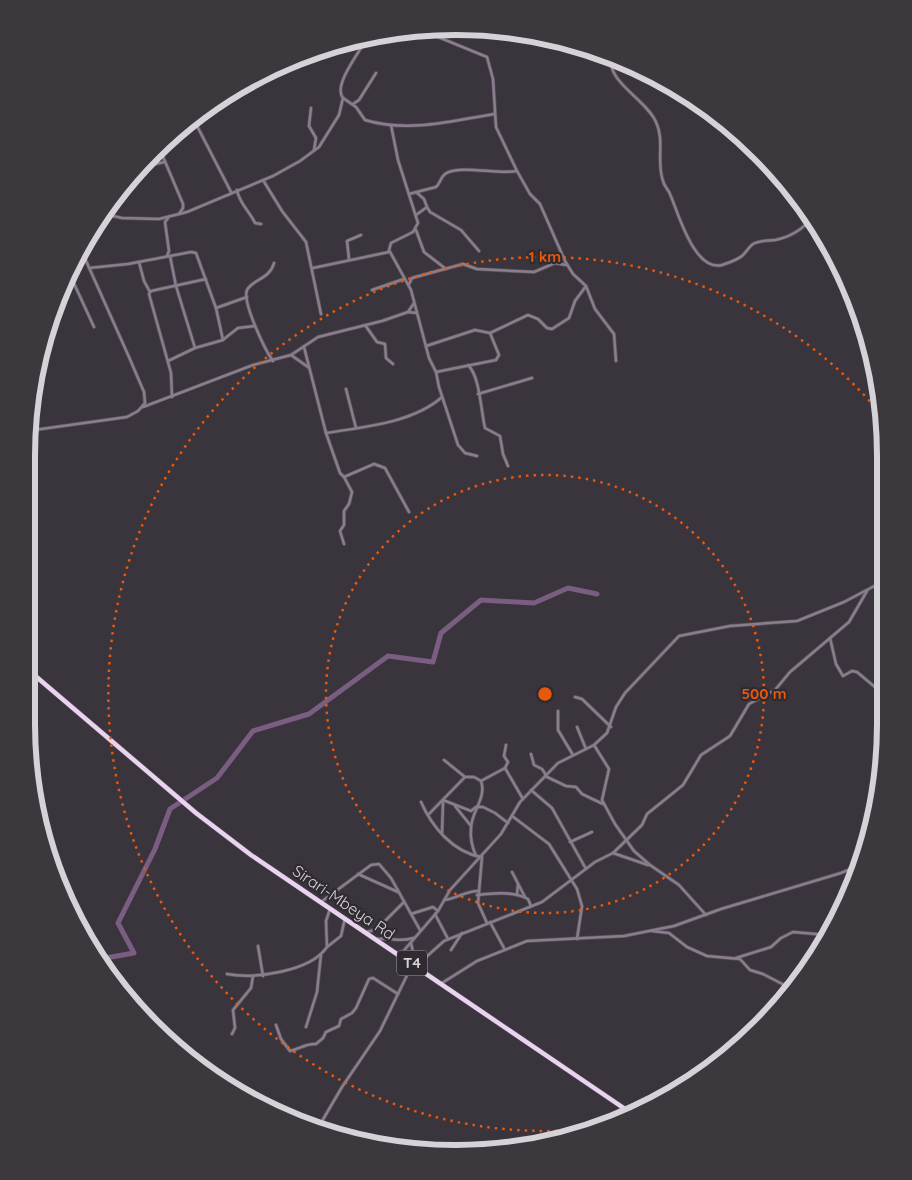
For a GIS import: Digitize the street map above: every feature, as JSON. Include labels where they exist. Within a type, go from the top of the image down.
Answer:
[{"type":"highway","name":"Sirari-Mbeya Rd","points":[[35,676],[196,813],[251,855],[626,1109]]},
{"type":"street","points":[[439,36],[488,57],[494,79],[496,127],[530,194],[540,204],[568,266],[586,286],[593,306],[614,334],[616,361]]},
{"type":"street","points":[[363,45],[345,74],[339,91],[343,98],[353,104],[366,120],[391,125],[425,126],[494,114]]},
{"type":"street","points":[[610,64],[620,83],[645,106],[656,120],[662,137],[659,156],[662,179],[670,194],[683,230],[698,256],[717,265],[722,265],[742,256],[752,245],[792,234],[807,224]]},
{"type":"street","points":[[353,104],[359,100],[376,73]]},
{"type":"street","points":[[111,215],[122,218],[159,219],[179,214],[263,180],[300,162],[314,151],[324,139],[339,115],[343,98]]},
{"type":"street","points":[[312,108],[310,129],[316,138],[314,151]]},
{"type":"street","points":[[196,125],[231,192]]},
{"type":"street","points":[[391,125],[418,223],[416,230],[424,252],[446,269]]},
{"type":"street","points":[[316,138],[324,139]]},
{"type":"street","points":[[162,154],[182,204],[183,208],[179,214]]},
{"type":"street","points":[[152,165],[165,162]]},
{"type":"street","points":[[409,194],[438,186],[445,174],[456,170],[505,173],[517,171]]},
{"type":"street","points":[[263,180],[282,211],[305,240],[313,268],[320,314]]},
{"type":"street","points":[[237,190],[239,200],[250,212],[255,224],[261,224]]},
{"type":"street","points":[[416,192],[424,199],[430,212],[461,230],[479,251]]},
{"type":"street","points":[[416,215],[427,207]]},
{"type":"street","points":[[170,216],[165,222],[169,251],[168,257],[195,348]]},
{"type":"street","points":[[159,219],[165,222]]},
{"type":"street","points":[[416,230],[391,243],[389,252],[409,286],[458,445],[465,453],[477,456]]},
{"type":"street","points":[[349,259],[346,242],[361,235]]},
{"type":"street","points":[[169,251],[175,255]]},
{"type":"street","points":[[89,268],[139,262],[191,252],[196,253],[216,308],[223,340]]},
{"type":"street","points":[[313,268],[389,252]]},
{"type":"street","points":[[84,258],[106,302],[144,392],[142,407]]},
{"type":"street","points":[[139,262],[144,281],[150,292],[168,361],[172,381],[172,397]]},
{"type":"street","points":[[274,262],[272,269],[266,276],[249,288],[247,297],[256,326],[274,361]]},
{"type":"street","points":[[409,286],[412,278],[463,264],[477,269],[534,272],[555,263],[568,266]]},
{"type":"street","points":[[150,292],[206,279]]},
{"type":"street","points":[[372,290],[404,279]]},
{"type":"street","points":[[73,281],[94,327]]},
{"type":"street","points":[[426,346],[475,330],[490,333],[528,315],[538,319],[547,328],[552,329],[569,318],[575,301],[586,286]]},
{"type":"street","points":[[216,308],[247,297]]},
{"type":"street","points":[[408,312],[414,304]]},
{"type":"street","points":[[36,430],[127,417],[142,407],[253,365],[291,355],[318,338],[408,312],[417,313]]},
{"type":"street","points":[[365,325],[377,342],[385,344],[386,358],[393,364]]},
{"type":"street","points":[[168,361],[195,348],[223,340],[238,328],[256,326]]},
{"type":"street","points":[[436,372],[492,362],[498,358],[490,333]]},
{"type":"street","points":[[304,347],[326,433],[340,473],[352,492],[349,504],[344,511],[344,525],[340,531],[344,544]]},
{"type":"street","points":[[291,355],[309,368]]},
{"type":"street","points":[[468,365],[472,370],[485,428],[500,436],[503,454],[508,466]]},
{"type":"street","points":[[478,394],[532,378]]},
{"type":"street","points":[[346,389],[356,428]]},
{"type":"street","points":[[326,433],[356,428],[413,414],[435,404],[442,397]]},
{"type":"street","points":[[344,477],[374,464],[385,468],[409,512]]},
{"type":"street","points":[[400,955],[501,834],[523,799],[558,763],[594,744],[611,727],[616,707],[625,693],[679,636],[730,626],[797,620],[821,612],[877,585]]},
{"type":"street","points":[[321,1123],[342,1087],[380,1031],[414,964],[448,939],[542,902],[572,881],[586,868],[613,853],[642,825],[647,814],[683,785],[701,755],[730,736],[749,704],[776,690],[786,676],[854,618],[867,591]]},
{"type":"street","points":[[830,638],[836,664],[842,676],[852,671],[857,672],[877,689]]},
{"type":"street","points":[[575,697],[582,699],[611,727]]},
{"type":"street","points":[[558,711],[558,730],[573,755]]},
{"type":"street","points":[[577,727],[586,749]]},
{"type":"street","points":[[594,744],[609,769],[602,796],[603,804],[626,841],[650,865],[679,884],[706,915]]},
{"type":"street","points":[[481,781],[505,768],[508,762],[504,756],[506,745]]},
{"type":"street","points":[[531,754],[534,765],[542,769],[545,775],[566,786],[576,787],[582,794],[603,804]]},
{"type":"street","points":[[444,760],[465,777],[474,777],[481,781]]},
{"type":"street","points":[[505,768],[523,799]]},
{"type":"street","points":[[428,815],[465,777]]},
{"type":"street","points":[[476,856],[472,844],[471,826],[482,794],[481,781]]},
{"type":"street","points":[[531,790],[552,808],[586,868]]},
{"type":"street","points":[[443,800],[455,806],[471,810],[478,806]]},
{"type":"street","points":[[442,835],[443,800]]},
{"type":"street","points":[[421,802],[442,835],[463,851],[481,856]]},
{"type":"street","points":[[455,806],[471,826]]},
{"type":"street","points":[[478,806],[495,813],[508,823]]},
{"type":"street","points":[[512,816],[550,844],[572,881],[582,903],[577,938]]},
{"type":"street","points":[[570,842],[592,832]]},
{"type":"street","points":[[613,853],[650,865]]},
{"type":"street","points":[[481,856],[478,903],[486,923]]},
{"type":"street","points":[[321,902],[370,865],[379,864],[391,878],[420,930]]},
{"type":"street","points":[[442,983],[477,961],[504,948],[542,939],[624,936],[674,926],[850,870]]},
{"type":"street","points":[[512,872],[531,906]]},
{"type":"street","points":[[358,874],[398,892]]},
{"type":"street","points":[[517,895],[518,884]]},
{"type":"street","points":[[444,900],[456,898],[469,891],[517,895],[526,898]]},
{"type":"street","points":[[367,932],[377,929],[404,902]]},
{"type":"street","points":[[411,914],[434,906],[438,911]]},
{"type":"street","points":[[327,947],[326,921],[330,908]]},
{"type":"street","points":[[435,914],[448,939]]},
{"type":"street","points":[[227,974],[263,976],[292,968],[321,954],[341,936],[346,918]]},
{"type":"street","points":[[490,922],[504,948]]},
{"type":"street","points":[[648,930],[669,933],[687,947],[707,956],[736,958],[771,948],[782,937],[793,932],[821,934]]},
{"type":"street","points":[[451,950],[462,933]]},
{"type":"street","points":[[376,939],[386,937],[405,942],[414,938]]},
{"type":"street","points":[[411,943],[414,964]]},
{"type":"street","points":[[258,946],[263,976]]},
{"type":"street","points":[[306,1027],[316,992],[321,954]]},
{"type":"street","points":[[736,958],[750,970],[763,974],[786,986]]},
{"type":"street","points":[[232,1034],[235,1028],[233,1010],[251,988],[253,976]]},
{"type":"street","points":[[276,1025],[285,1044],[290,1050],[294,1050],[309,1043],[316,1044],[326,1032],[339,1026],[341,1019],[352,1013],[356,1008],[369,979],[373,978],[398,994]]},
{"type":"street","points":[[620,1105],[622,1111]]},
{"type":"waterway","points":[[106,958],[134,953],[118,923],[155,849],[170,809],[217,778],[253,731],[309,714],[388,656],[433,662],[441,633],[481,600],[534,603],[568,588],[597,594]]}]
